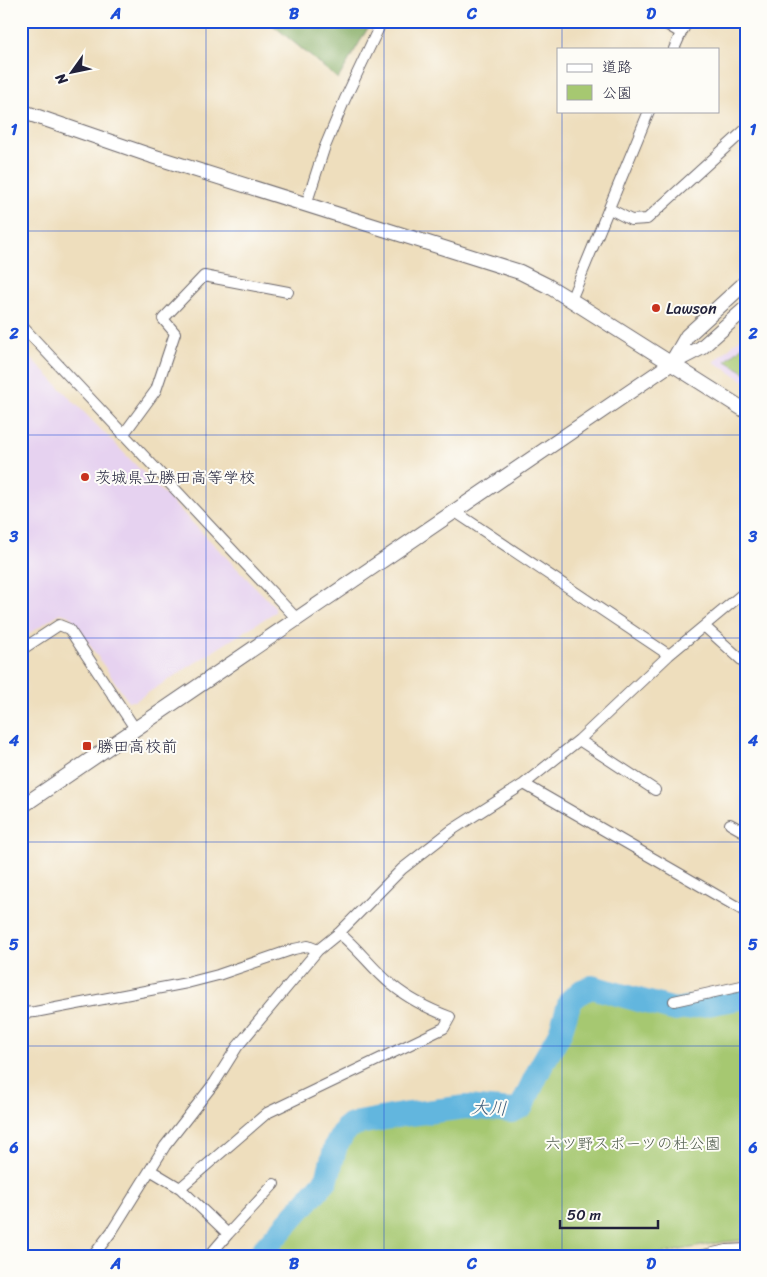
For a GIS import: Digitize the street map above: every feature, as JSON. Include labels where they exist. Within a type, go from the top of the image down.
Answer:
[{"type":"street","points":[[306,206],[324,149],[345,99],[382,21]]},
{"type":"street","points":[[661,21],[681,33]]},
{"type":"street","points":[[674,48],[688,21]]},
{"type":"street","points":[[21,111],[306,206],[467,254],[520,272],[571,300],[746,412]]},
{"type":"street","points":[[571,300],[649,112]]},
{"type":"street","points":[[610,209],[631,220],[647,219],[746,129]]},
{"type":"street","points":[[123,435],[156,390],[175,333],[164,319],[204,276],[288,292]]},
{"type":"street","points":[[672,363],[687,336],[746,282]]},
{"type":"street","points":[[21,807],[672,363],[701,348],[746,308]]},
{"type":"street","points":[[21,326],[297,619]]},
{"type":"street","points":[[454,511],[670,655]]},
{"type":"street","points":[[92,1256],[112,1231],[166,1146],[215,1082],[238,1047],[318,950],[339,933],[402,869],[452,830],[524,784],[579,740],[670,655],[746,592]]},
{"type":"street","points":[[21,650],[59,625],[69,629],[136,730]]},
{"type":"street","points":[[704,626],[746,664]]},
{"type":"street","points":[[579,740],[655,790]]},
{"type":"street","points":[[524,784],[746,912]]},
{"type":"street","points":[[730,824],[746,833]]},
{"type":"street","points":[[180,1188],[267,1113],[444,1028],[450,1017],[423,1007],[392,985],[339,933]]},
{"type":"street","points":[[21,1013],[36,1012],[187,983],[308,946],[318,950]]},
{"type":"street","points":[[674,1001],[746,985]]},
{"type":"street","points":[[150,1170],[180,1188],[228,1234]]},
{"type":"street","points":[[209,1256],[274,1184]]},
{"type":"street","points":[[699,1256],[727,1250],[746,1249]]},
{"type":"shaded area","points":[[746,333],[746,382],[714,362]]},
{"type":"shaded area","name":"茨城県立勝田高等学校","points":[[21,348],[275,607],[275,612],[135,701],[128,701],[70,616],[60,613],[21,639]]},
{"type":"green space","points":[[268,21],[372,21],[338,79]]},
{"type":"green space","points":[[746,343],[746,373],[726,361]]},
{"type":"green space","name":"六ツ野スポーツの杜公園","points":[[592,990],[675,1012],[746,1000],[746,1240],[723,1242],[649,1256],[265,1256],[331,1184],[345,1139],[354,1129],[410,1117],[455,1111],[507,1115],[521,1112],[528,1104],[561,1040],[574,1002],[583,993]]},
{"type":"waterway","name":"大川","points":[[258,1256],[327,1179],[336,1145],[347,1127],[402,1115],[466,1107],[512,1111],[522,1106],[541,1066],[560,1033],[570,1001],[582,991],[592,987],[675,1010],[746,997]]},
{"type":"place","name":"Lawson","points":[[656,308]]},
{"type":"place","name":"茨城県立勝田高等学校","points":[[85,477]]},
{"type":"place","name":"勝田高校前","points":[[87,746]]}]
